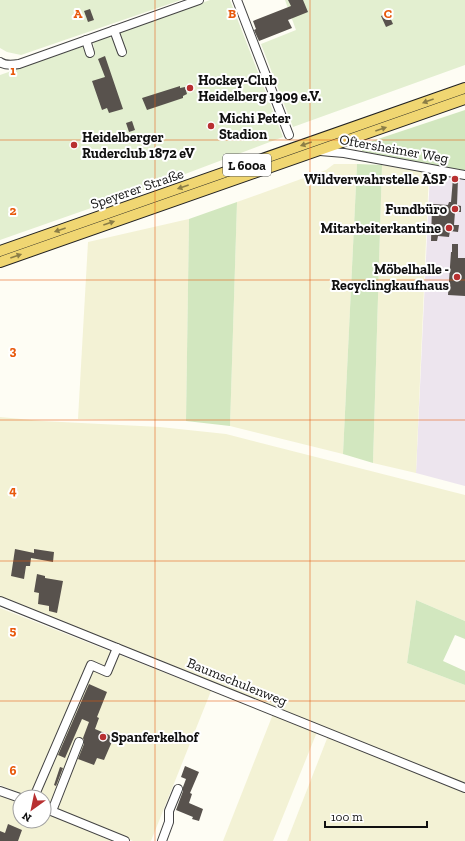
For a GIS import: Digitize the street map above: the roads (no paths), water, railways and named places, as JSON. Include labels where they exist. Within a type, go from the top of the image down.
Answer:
[{"type":"main road","name":"Speyerer Straße","points":[[0,251],[465,88]]},
{"type":"main road","name":"Speyerer Straße","points":[[0,262],[465,100]]},
{"type":"street","points":[[1,63],[13,66],[199,0]]},
{"type":"street","points":[[238,0],[289,135]]},
{"type":"street","points":[[114,30],[122,52]]},
{"type":"street","points":[[86,40],[90,53]]},
{"type":"street","name":"Oftersheimer Weg","points":[[318,151],[344,153],[465,175]]},
{"type":"street","name":"Baumschulenweg","points":[[0,601],[465,788]]},
{"type":"street","points":[[37,789],[91,665],[107,672],[117,648]]},
{"type":"street","points":[[52,801],[79,742]]},
{"type":"street","points":[[162,841],[169,822],[169,811],[178,789]]},
{"type":"street","points":[[0,790],[12,795]]},
{"type":"street","points":[[52,812],[125,841]]},
{"type":"place","name":"Hockey-Club Heidelberg 1909 e.V.","points":[[190,88]]},
{"type":"place","name":"Michi Peter Stadion","points":[[211,126]]},
{"type":"place","name":"Heidelberger Ruderclub 1872 eV","points":[[74,145]]},
{"type":"place","name":"Wildverwahrstelle ASP","points":[[455,179]]},
{"type":"place","name":"Fundbüro","points":[[455,209]]},
{"type":"place","name":"Mitarbeiterkantine","points":[[449,228]]},
{"type":"place","name":"Möbelhalle - Recyclingkaufhaus","points":[[457,277]]},
{"type":"place","name":"Spanferkelhof","points":[[103,737]]}]
